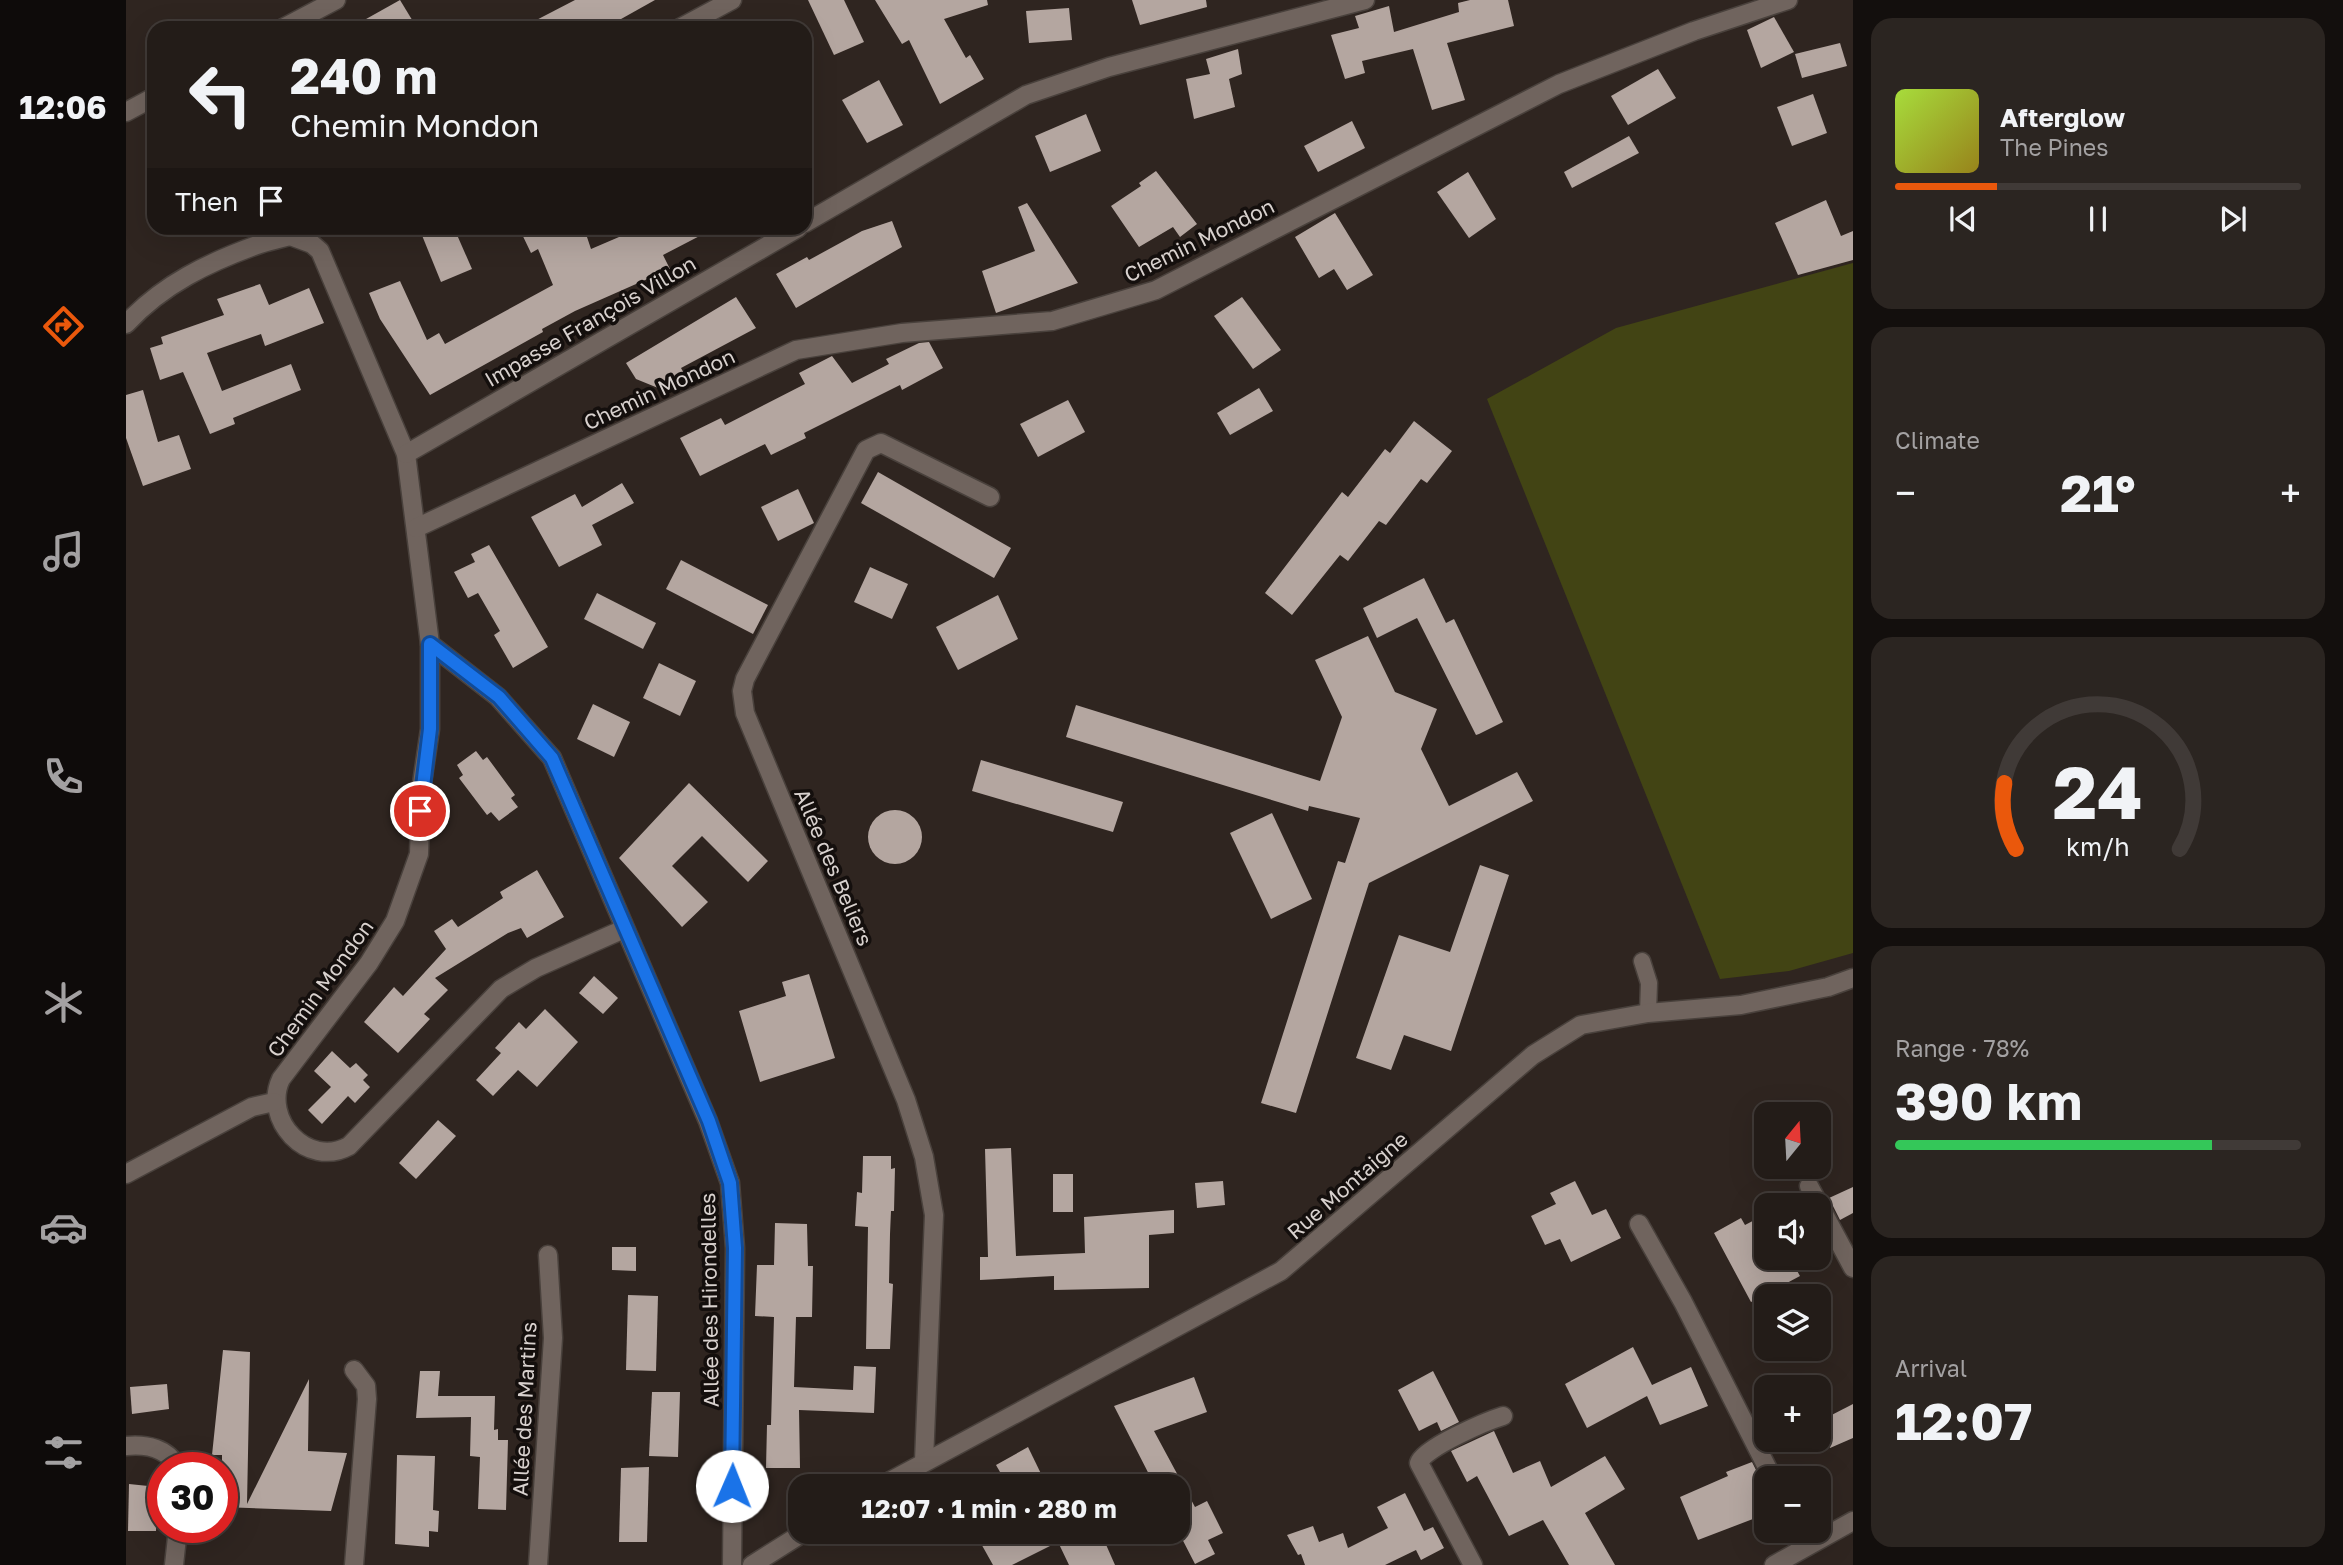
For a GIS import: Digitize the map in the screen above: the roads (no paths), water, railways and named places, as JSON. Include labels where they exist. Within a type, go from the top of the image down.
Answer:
[{"type":"street","points":[[296,21],[335,0]]},
{"type":"street","points":[[693,21],[732,0]]},
{"type":"street","points":[[812,219],[1026,95],[1109,66],[1365,0]]},
{"type":"street","name":"Chemin Mondon","points":[[416,528],[796,350],[902,333],[1052,321],[1156,290],[1559,84],[1694,31],[1788,0]]},
{"type":"street","points":[[126,112],[147,101]]},
{"type":"street","points":[[126,324],[170,286],[197,269],[269,241],[296,235]]},
{"type":"street","name":"Impasse François Villon","points":[[406,454],[786,235]]},
{"type":"street","name":"Chemin Mondon","points":[[274,1102],[281,1079],[369,963],[395,921],[408,890],[419,853],[421,790],[430,729],[430,644],[406,454],[320,251],[312,244],[292,237]]},
{"type":"street","name":"Allée des Beliers","points":[[924,1461],[934,1215],[924,1157],[906,1100],[745,713],[743,691],[758,654],[866,450],[873,444],[881,443],[990,497]]},
{"type":"street","name":"Allée des Hirondelles","points":[[430,644],[499,697],[552,758],[709,1121],[730,1183],[735,1248],[732,1565]]},
{"type":"street","points":[[126,1174],[252,1107],[274,1102],[277,1115],[292,1138],[323,1153],[339,1151],[349,1146],[501,989],[536,968],[624,929]]},
{"type":"street","name":"Rue Montaigne","points":[[902,1474],[1211,1311],[1282,1270],[1533,1055],[1581,1025],[1648,1013],[1741,1005],[1828,987],[1853,978]]},
{"type":"street","points":[[1809,1186],[1853,1268]]},
{"type":"street","points":[[1639,1224],[1683,1302],[1766,1466]]},
{"type":"street","name":"Allée des Martins","points":[[538,1565],[553,1338],[548,1255]]},
{"type":"street","points":[[354,1370],[366,1386],[367,1399],[354,1565]]},
{"type":"street","points":[[1472,1565],[1419,1463],[1420,1457],[1482,1423],[1503,1416]]},
{"type":"street","points":[[126,1446],[153,1447],[160,1452]]},
{"type":"street","points":[[1831,1529],[1853,1521]]},
{"type":"street","points":[[752,1565],[788,1542]]},
{"type":"street","points":[[174,1565],[176,1543]]},
{"type":"street","points":[[1774,1565],[1795,1543]]},
{"type":"lane","points":[[1642,961],[1649,983],[1648,1013]]}]
